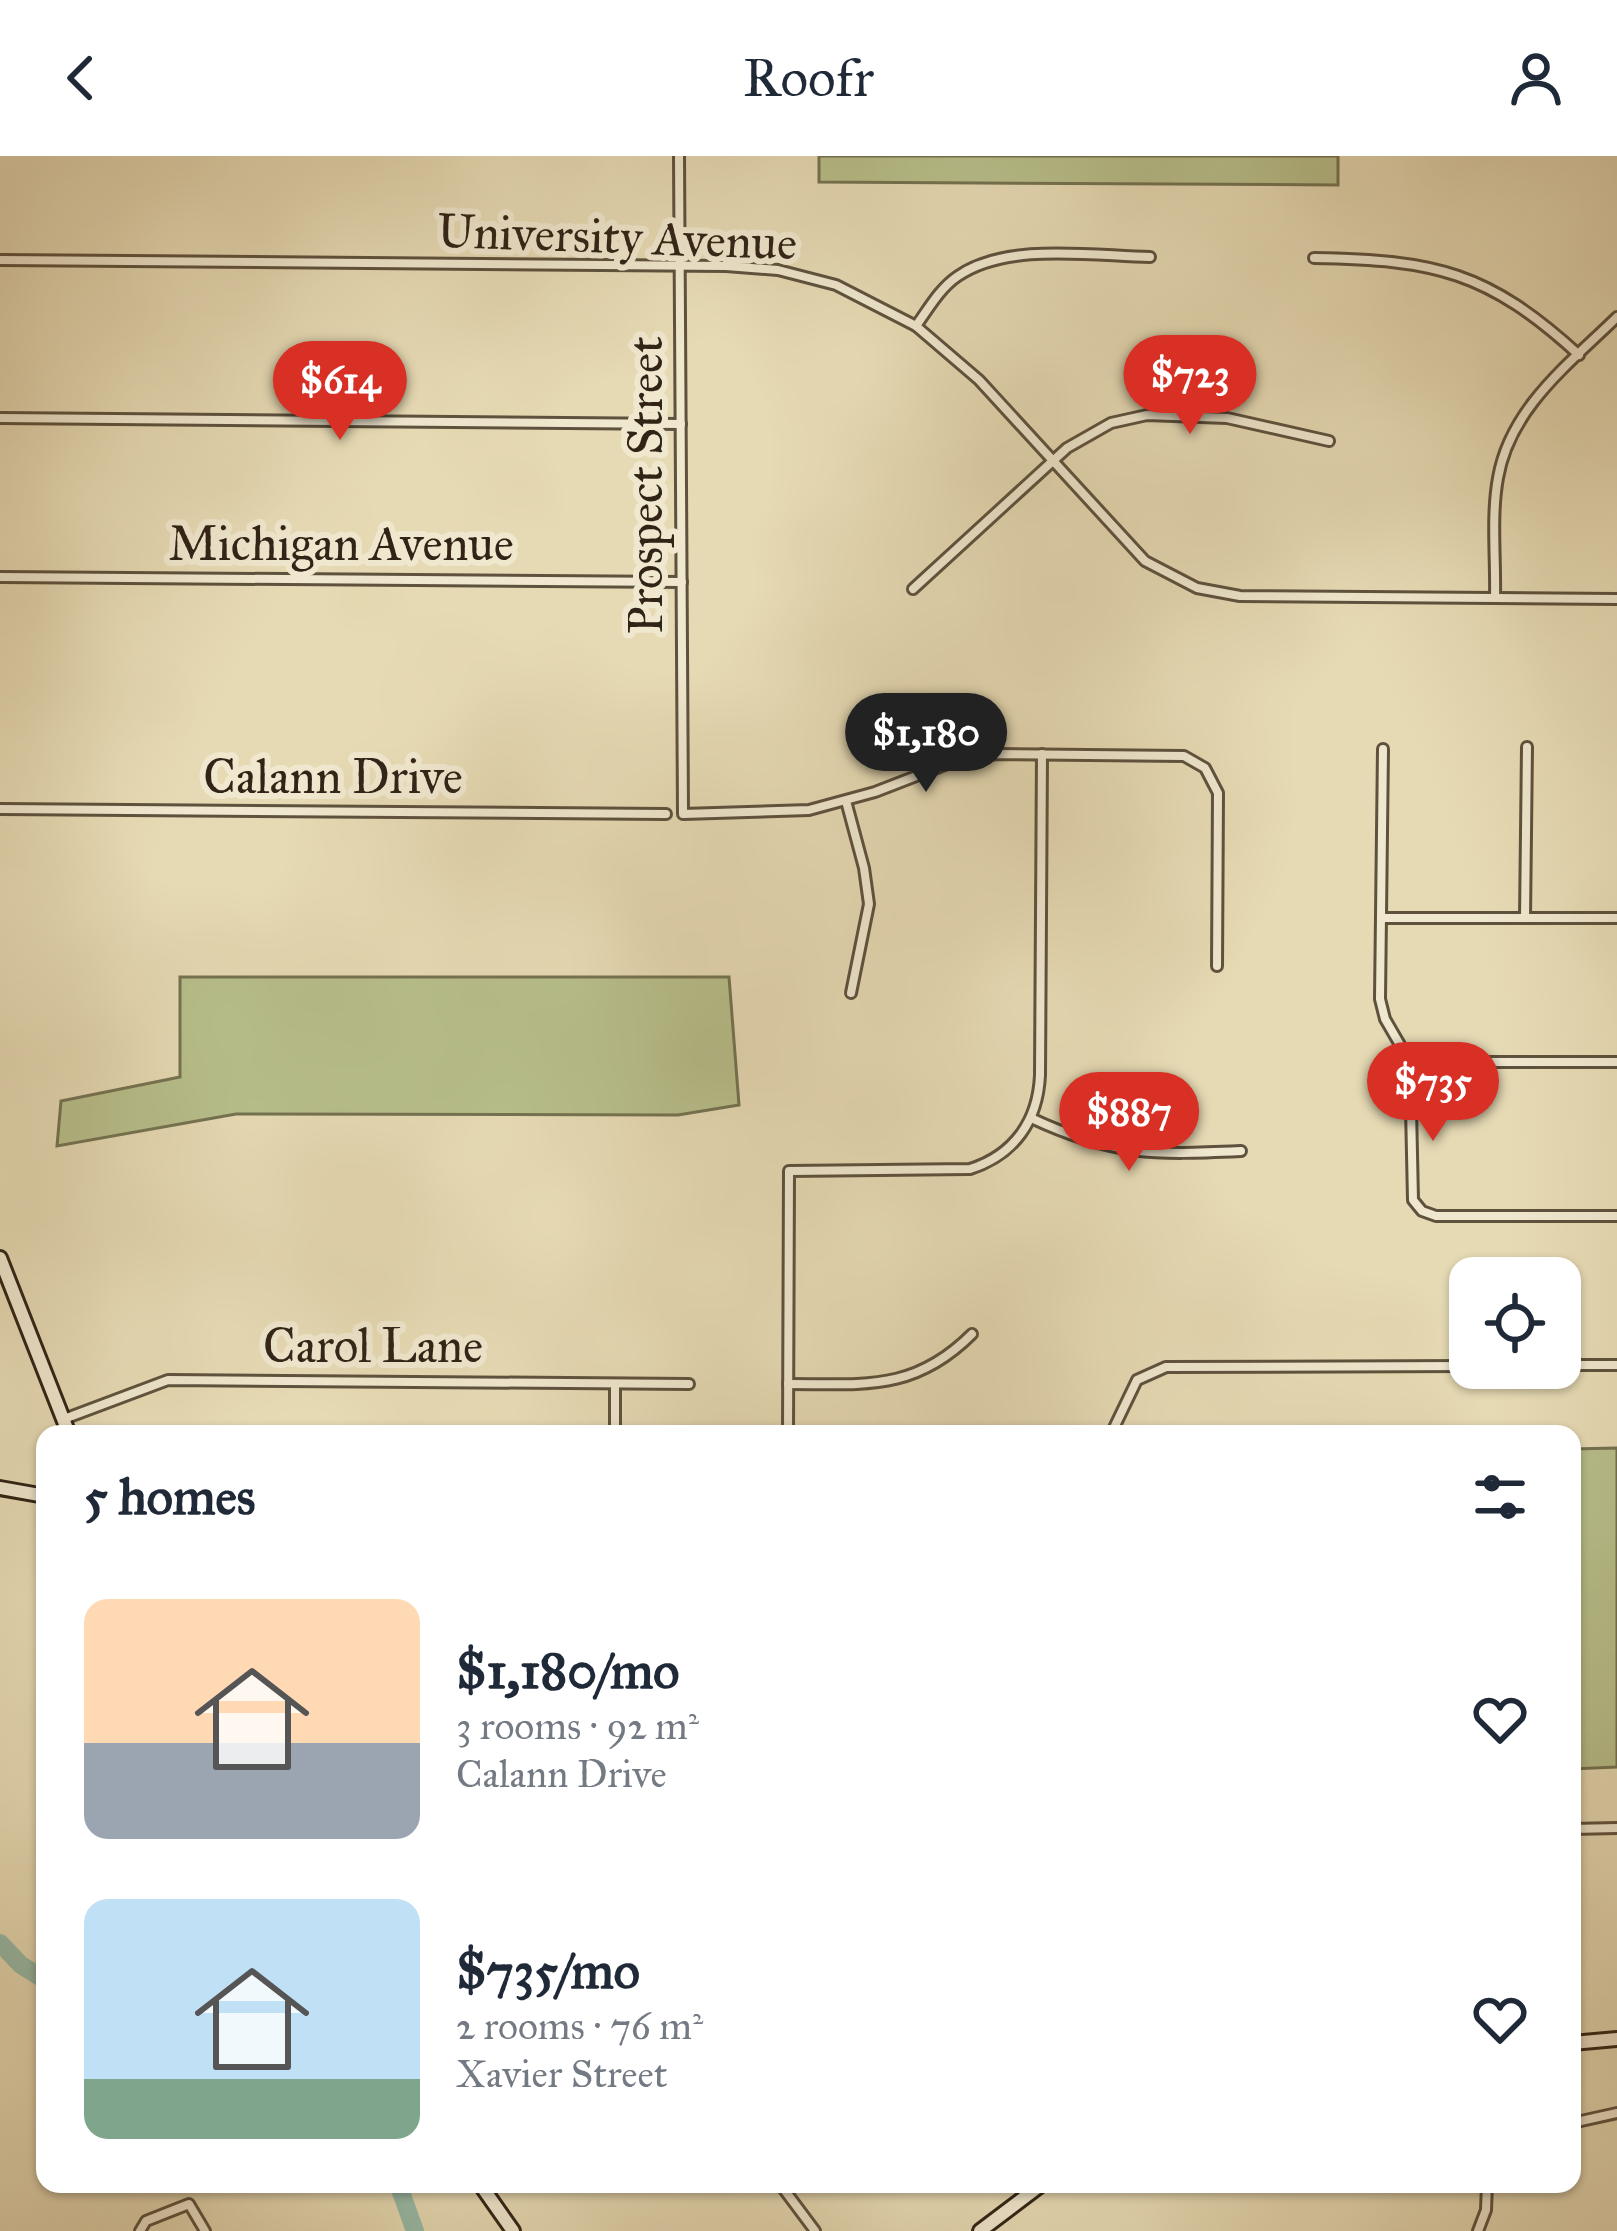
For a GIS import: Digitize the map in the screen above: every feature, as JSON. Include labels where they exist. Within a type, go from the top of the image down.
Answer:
[{"type":"street","name":"Prospect Street","points":[[679,156],[683,814],[779,814],[846,801]]},
{"type":"street","points":[[916,326],[952,280],[994,259],[1022,255],[1150,257]]},
{"type":"street","points":[[1314,258],[1403,261],[1471,278],[1532,313],[1579,355]]},
{"type":"street","name":"University Avenue","points":[[0,260],[748,267],[807,277],[864,296],[916,326],[968,369],[1134,551],[1157,569],[1197,588],[1240,596],[1617,599]]},
{"type":"street","points":[[1495,598],[1496,490],[1506,448],[1535,398],[1617,317]]},
{"type":"street","points":[[913,589],[1052,461],[1099,428],[1148,415],[1227,418],[1329,441]]},
{"type":"street","points":[[0,418],[681,424]]},
{"type":"street","name":"Michigan Avenue","points":[[0,577],[682,582]]},
{"type":"street","points":[[1525,918],[1527,747]]},
{"type":"street","points":[[1383,749],[1382,1009],[1410,1063],[1411,1193],[1422,1211],[1436,1216],[1617,1216]]},
{"type":"street","points":[[851,993],[869,904],[846,801],[955,761],[996,754],[1172,754],[1199,763],[1213,778],[1218,793],[1217,966]]},
{"type":"street","points":[[788,1425],[789,1171],[962,1171],[1000,1156],[1031,1118],[1040,1087],[1042,754]]},
{"type":"street","name":"Calann Drive","points":[[0,809],[666,814]]},
{"type":"street","points":[[1381,918],[1617,918]]},
{"type":"street","points":[[1410,1063],[1617,1062]]},
{"type":"street","points":[[1031,1118],[1082,1141],[1121,1151],[1162,1155],[1241,1151]]},
{"type":"street","points":[[0,1258],[66,1425]]},
{"type":"street","points":[[788,1384],[899,1380],[932,1367],[971,1334]]},
{"type":"street","points":[[1581,1365],[1617,1365]]},
{"type":"street","points":[[1115,1425],[1137,1380],[1166,1367],[1449,1366]]},
{"type":"street","name":"Carol Lane","points":[[64,1420],[168,1380],[689,1384]]},
{"type":"street","points":[[615,1384],[615,1425]]},
{"type":"street","points":[[0,1488],[36,1494]]},
{"type":"street","points":[[1581,1828],[1617,1828]]},
{"type":"street","points":[[1581,2042],[1617,2039]]},
{"type":"street","points":[[1581,2121],[1617,2114]]},
{"type":"street","points":[[486,2193],[513,2231]]},
{"type":"street","points":[[787,2193],[815,2231]]},
{"type":"street","points":[[980,2231],[1030,2193]]},
{"type":"street","points":[[1478,2231],[1487,2193]]},
{"type":"street","points":[[140,2231],[146,2221],[189,2204],[205,2231]]},
{"type":"green space","points":[[819,156],[1338,156],[1338,185],[819,182]]},
{"type":"green space","points":[[180,977],[729,977],[739,1105],[678,1115],[236,1114],[57,1146],[61,1101],[180,1077]]},
{"type":"green space","points":[[1617,1448],[1617,1767],[1581,1769],[1581,1449]]},
{"type":"waterway","points":[[0,1943],[36,1974]]},
{"type":"waterway","points":[[401,2193],[415,2231]]}]
